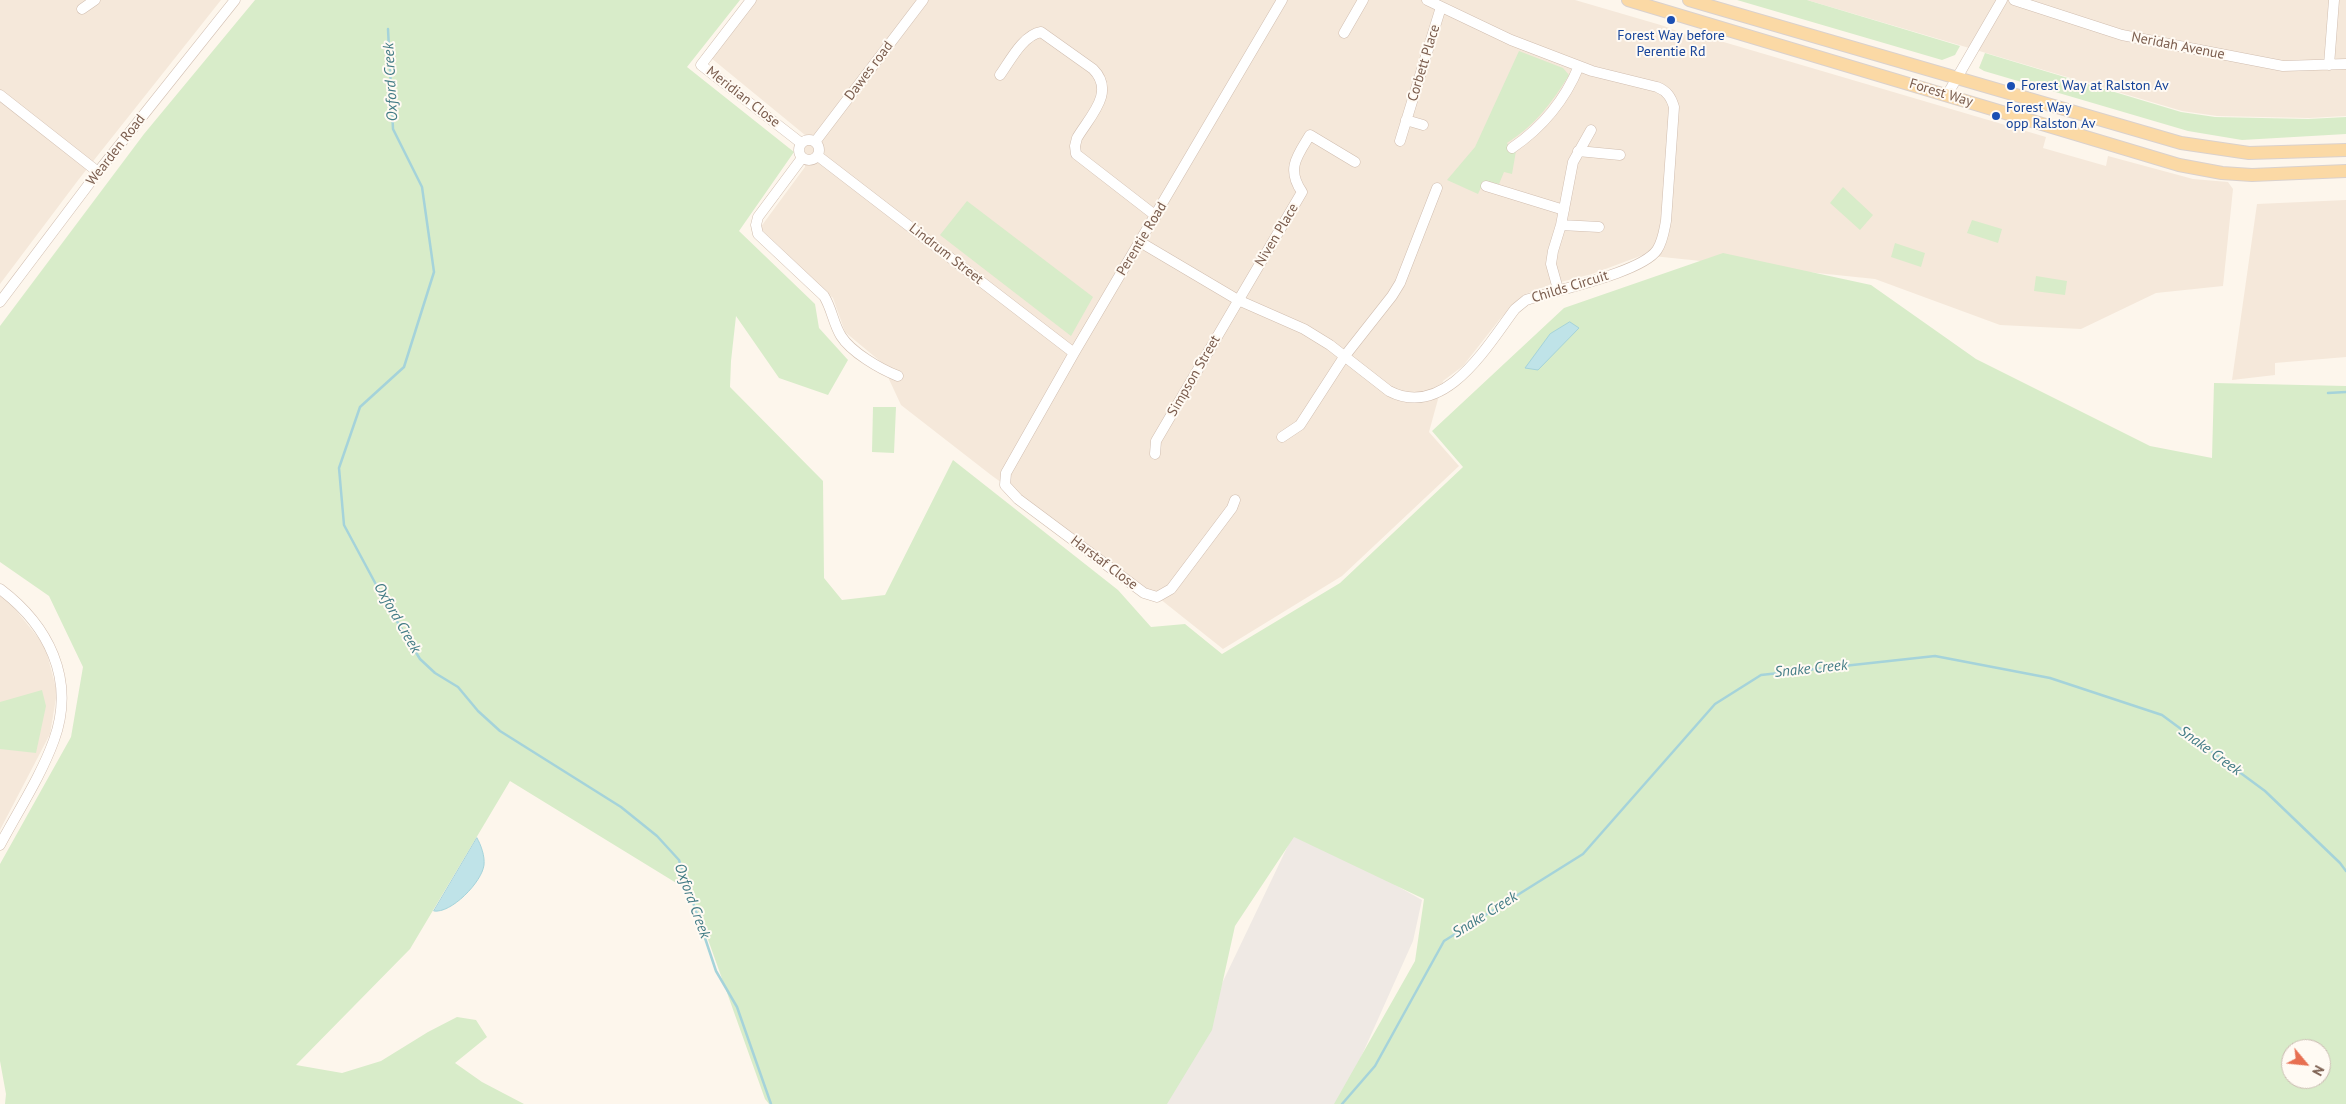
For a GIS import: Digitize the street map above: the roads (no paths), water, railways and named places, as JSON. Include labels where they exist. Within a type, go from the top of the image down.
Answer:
[{"type":"main road","name":"Forest Way","points":[[1628,0],[2179,165],[2222,173],[2252,175],[2346,171]]},
{"type":"main road","name":"Forest Way","points":[[1689,0],[2181,144],[2208,149],[2271,154],[2346,150]]},
{"type":"street","points":[[82,9],[95,0]]},
{"type":"street","name":"Wearden Road","points":[[0,302],[98,172],[235,0]]},
{"type":"street","name":"Meridian Close","points":[[751,0],[701,65],[801,143]]},
{"type":"street","name":"Dawes road","points":[[815,142],[923,0]]},
{"type":"street","name":"Perentie Road","points":[[1004,480],[1006,473],[1074,353],[1282,0]]},
{"type":"street","points":[[1344,33],[1363,0]]},
{"type":"street","name":"Childs Circuit","points":[[1140,242],[1238,300],[1304,329],[1389,391],[1400,397],[1414,398],[1428,395],[1458,380],[1515,309],[1526,300],[1558,289],[1628,270],[1641,264],[1657,250],[1663,238],[1666,221],[1674,107],[1672,98],[1657,87],[1579,66],[1511,40],[1427,0]]},
{"type":"street","points":[[1947,95],[2002,0]]},
{"type":"street","name":"Neridah Avenue","points":[[2014,0],[2122,35],[2283,66],[2346,64]]},
{"type":"street","points":[[2328,65],[2334,0]]},
{"type":"street","name":"Corbett Place","points":[[1400,141],[1441,6]]},
{"type":"street","points":[[1000,75],[1028,39],[1035,33],[1041,32],[1093,69],[1100,76],[1104,87],[1103,95],[1078,137],[1075,146],[1076,154],[1156,216]]},
{"type":"street","points":[[1512,148],[1540,126],[1567,93],[1579,66]]},
{"type":"street","points":[[1,97],[98,172]]},
{"type":"street","name":"Corbett Place","points":[[1406,120],[1423,125]]},
{"type":"street","points":[[1558,289],[1551,264],[1553,251],[1561,225],[1573,162],[1591,130]]},
{"type":"street","name":"Niven Place","points":[[1238,300],[1302,192],[1296,182],[1294,162],[1310,135],[1355,162]]},
{"type":"street","points":[[809,139],[815,142],[818,145],[818,156],[808,160],[802,158],[799,152],[801,143],[809,139]]},
{"type":"street","points":[[1578,151],[1620,155]]},
{"type":"street","name":"Lindrum Street","points":[[818,156],[1074,353]]},
{"type":"street","points":[[802,158],[758,217],[756,225],[758,234],[824,296],[831,307],[841,336],[881,370],[898,376]]},
{"type":"street","points":[[1486,186],[1564,210]]},
{"type":"street","points":[[1282,437],[1300,425],[1344,357],[1392,296],[1400,283],[1437,188]]},
{"type":"street","points":[[1561,225],[1599,227]]},
{"type":"street","name":"Simpson Street","points":[[1155,454],[1156,441],[1238,300]]},
{"type":"street","name":"Harstaf Close","points":[[1004,480],[1008,490],[1035,512],[1144,593],[1157,597],[1171,589],[1232,508],[1235,500]]},
{"type":"street","points":[[0,589],[20,604],[43,632],[56,662],[60,678],[61,700],[59,721],[48,754],[0,846]]},
{"type":"water","points":[[1570,322],[1579,328],[1538,370],[1525,368],[1550,334]]},
{"type":"water","points":[[477,838],[484,862],[478,880],[465,896],[457,902],[441,911],[434,911]]},
{"type":"waterway","name":"Oxford Creek","points":[[388,29],[393,129],[422,187],[434,272],[404,367],[360,407],[339,468],[344,525],[387,605],[420,659],[435,673],[458,687],[478,711],[500,731],[621,807],[657,836],[679,860],[716,971],[737,1007],[771,1104]]},
{"type":"waterway","points":[[2328,393],[2346,392]]},
{"type":"waterway","name":"Snake Creek","points":[[1342,1104],[1375,1066],[1444,941],[1583,854],[1715,704],[1761,675],[1935,656],[2050,678],[2162,715],[2265,791],[2346,871]]},
{"type":"place","name":"Forest Way before Perentie Rd","points":[[1671,20]]},
{"type":"place","name":"Forest Way at Ralston Av","points":[[2011,86]]},
{"type":"place","name":"Forest Way opp Ralston Av","points":[[1996,116]]}]
